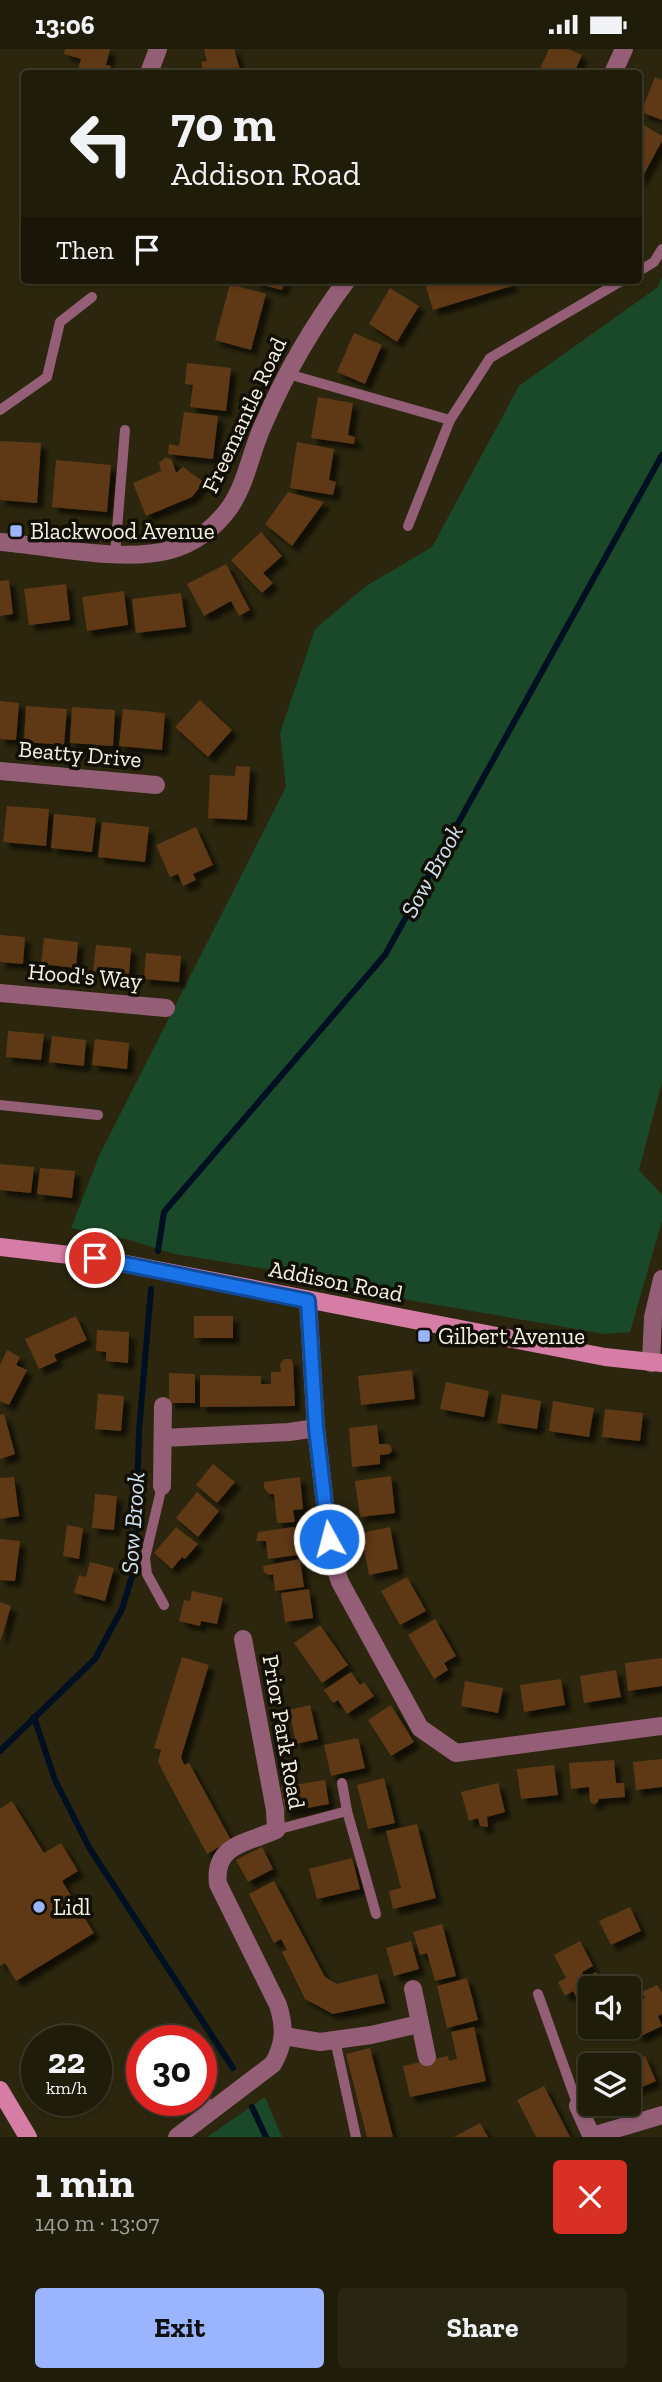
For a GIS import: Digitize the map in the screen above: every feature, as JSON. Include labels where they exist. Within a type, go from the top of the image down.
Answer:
[{"type":"street","points":[[150,70],[158,49]]},
{"type":"street","points":[[158,49],[160,70]]},
{"type":"street","points":[[614,70],[624,49]]},
{"type":"street","name":"Freemantle Road","points":[[0,542],[114,554],[148,554],[189,543],[205,533],[229,507],[262,426],[288,374],[316,321],[344,284]]},
{"type":"street","name":"Beatty Drive","points":[[0,771],[156,785]]},
{"type":"street","name":"Hood's Way","points":[[0,993],[166,1008]]},
{"type":"street","name":"Addison Road","points":[[0,1247],[95,1258],[605,1357],[657,1363]]},
{"type":"street","points":[[657,1363],[653,1317],[662,1279]]},
{"type":"street","points":[[308,1301],[316,1428],[331,1555],[340,1582],[419,1728],[456,1753],[662,1726]]},
{"type":"street","points":[[162,1486],[163,1406]]},
{"type":"street","points":[[163,1438],[289,1432],[316,1428]]},
{"type":"street","name":"Prior Park Road","points":[[243,1639],[275,1810],[276,1830],[240,1842],[220,1861],[216,1869],[218,1884],[278,2005],[285,2025],[284,2036]]},
{"type":"street","points":[[413,1989],[427,2057]]},
{"type":"street","points":[[217,2107],[273,2064],[280,2053],[284,2036],[320,2042],[419,2024]]},
{"type":"street","points":[[0,2090],[28,2137]]},
{"type":"street","points":[[583,2116],[592,2136],[662,2115]]},
{"type":"street","points":[[177,2137],[205,2116]]},
{"type":"lane","points":[[642,269],[654,262],[662,249]]},
{"type":"lane","points":[[408,526],[450,421],[490,358],[616,284]]},
{"type":"lane","points":[[0,410],[47,377],[60,321],[92,297]]},
{"type":"lane","points":[[288,374],[450,421]]},
{"type":"lane","points":[[114,554],[125,430]]},
{"type":"lane","points":[[0,1105],[98,1115]]},
{"type":"lane","points":[[162,1486],[145,1558],[147,1574],[164,1605]]},
{"type":"lane","points":[[342,1783],[347,1811],[376,1915]]},
{"type":"lane","points":[[276,1830],[347,1811]]},
{"type":"lane","points":[[538,1994],[578,2106]]},
{"type":"lane","points":[[335,2040],[356,2137]]},
{"type":"green space","points":[[662,277],[662,1082],[639,1170],[662,1195],[662,1221],[630,1332],[605,1334],[414,1301],[273,1270],[175,1254],[129,1240],[71,1228],[99,1156],[286,787],[280,733],[315,629],[366,586],[432,547],[519,386],[658,287]]},
{"type":"green space","points":[[265,2097],[282,2137],[207,2137]]},
{"type":"building","points":[[65,49],[110,49],[106,65],[111,66],[110,70],[78,70],[81,59],[64,54]]},
{"type":"building","points":[[204,49],[234,49],[240,70],[203,70],[201,62],[207,61]]},
{"type":"building","points":[[549,49],[568,49],[582,55],[575,70],[539,70]]},
{"type":"building","points":[[655,77],[662,80],[662,120],[642,112]]},
{"type":"building","points":[[642,124],[662,136],[662,141],[642,178]]},
{"type":"building","points":[[230,284],[266,294],[251,350],[215,340]]},
{"type":"building","points":[[259,284],[284,284],[282,290]]},
{"type":"building","points":[[425,284],[512,286],[433,310]]},
{"type":"building","points":[[390,288],[419,306],[397,342],[369,324]]},
{"type":"building","points":[[354,333],[382,345],[365,384],[337,372]]},
{"type":"building","points":[[187,363],[231,368],[226,411],[190,407],[193,385],[185,384]]},
{"type":"building","points":[[318,397],[353,403],[348,435],[355,437],[354,444],[311,438]]},
{"type":"building","points":[[184,412],[218,416],[213,459],[168,454],[169,444],[179,446]]},
{"type":"building","points":[[0,441],[41,443],[37,503],[0,500]]},
{"type":"building","points":[[297,442],[334,449],[329,480],[336,482],[333,495],[290,488]]},
{"type":"building","points":[[166,457],[172,460],[176,473],[183,467],[204,482],[192,497],[146,516],[133,483],[161,471],[159,463]]},
{"type":"building","points":[[56,460],[111,465],[107,512],[52,507]]},
{"type":"building","points":[[288,492],[324,502],[292,546],[265,524]]},
{"type":"building","points":[[261,532],[282,556],[263,573],[273,583],[262,593],[231,560]]},
{"type":"building","points":[[226,564],[250,610],[239,616],[231,601],[204,616],[187,584]]},
{"type":"building","points":[[9,580],[13,614],[0,616],[0,581]]},
{"type":"building","points":[[66,584],[70,620],[29,625],[24,589]]},
{"type":"building","points":[[124,591],[128,625],[87,631],[82,597]]},
{"type":"building","points":[[181,593],[186,627],[136,633],[132,599]]},
{"type":"building","points":[[200,700],[232,730],[208,757],[175,727]]},
{"type":"building","points":[[0,701],[19,703],[16,740],[0,739]]},
{"type":"building","points":[[26,706],[67,709],[64,745],[24,742]]},
{"type":"building","points":[[72,707],[115,710],[113,746],[70,743]]},
{"type":"building","points":[[123,709],[165,713],[162,750],[119,746]]},
{"type":"building","points":[[236,766],[250,767],[247,820],[208,818],[210,775],[235,776]]},
{"type":"building","points":[[7,806],[49,809],[46,846],[3,842]]},
{"type":"building","points":[[54,814],[96,818],[92,852],[51,848]]},
{"type":"building","points":[[102,822],[149,827],[145,862],[98,857]]},
{"type":"building","points":[[196,827],[213,865],[193,874],[196,880],[183,886],[178,874],[170,877],[156,845]]},
{"type":"building","points":[[0,935],[25,937],[23,964],[0,962]]},
{"type":"building","points":[[44,938],[78,942],[76,968],[41,964]]},
{"type":"building","points":[[96,945],[131,948],[129,974],[93,971]]},
{"type":"building","points":[[146,953],[181,956],[179,982],[144,979]]},
{"type":"building","points":[[8,1031],[44,1034],[41,1060],[6,1057]]},
{"type":"building","points":[[52,1036],[86,1040],[84,1066],[49,1062]]},
{"type":"building","points":[[95,1039],[129,1043],[127,1069],[92,1065]]},
{"type":"building","points":[[0,1164],[34,1167],[31,1193],[0,1190]]},
{"type":"building","points":[[40,1168],[75,1171],[72,1198],[37,1194]]},
{"type":"building","points":[[76,1316],[87,1340],[54,1355],[57,1361],[39,1369],[25,1339]]},
{"type":"building","points":[[194,1316],[233,1316],[233,1338],[194,1338]]},
{"type":"building","points":[[97,1330],[129,1332],[128,1363],[106,1361],[106,1352],[96,1351]]},
{"type":"building","points":[[7,1350],[20,1357],[16,1365],[27,1370],[9,1405],[0,1401],[0,1365]]},
{"type":"building","points":[[284,1359],[291,1359],[293,1363],[295,1406],[200,1407],[200,1375],[261,1376],[261,1384],[271,1384],[271,1372],[281,1372],[280,1364]]},
{"type":"building","points":[[412,1370],[415,1399],[361,1405],[358,1376]]},
{"type":"building","points":[[169,1373],[195,1374],[195,1403],[169,1403]]},
{"type":"building","points":[[446,1382],[489,1391],[484,1417],[440,1409]]},
{"type":"building","points":[[98,1394],[124,1396],[121,1431],[95,1429]]},
{"type":"building","points":[[502,1394],[541,1401],[537,1429],[497,1423]]},
{"type":"building","points":[[553,1401],[594,1408],[589,1437],[549,1431]]},
{"type":"building","points":[[605,1409],[643,1413],[640,1441],[602,1437]]},
{"type":"building","points":[[4,1414],[15,1454],[0,1459],[0,1415]]},
{"type":"building","points":[[377,1425],[379,1444],[391,1446],[392,1451],[380,1455],[380,1464],[352,1467],[349,1428]]},
{"type":"building","points":[[213,1464],[235,1482],[217,1503],[196,1485]]},
{"type":"building","points":[[391,1476],[395,1513],[360,1517],[355,1481]]},
{"type":"building","points":[[14,1477],[19,1516],[0,1519],[0,1478]]},
{"type":"building","points":[[300,1477],[303,1509],[293,1510],[295,1522],[277,1523],[274,1494],[269,1494],[264,1488],[264,1482]]},
{"type":"building","points":[[197,1492],[219,1511],[198,1537],[176,1518]]},
{"type":"building","points":[[95,1494],[117,1496],[114,1530],[92,1528]]},
{"type":"building","points":[[67,1525],[83,1528],[79,1559],[63,1556]]},
{"type":"building","points":[[176,1527],[198,1544],[172,1569],[154,1553]]},
{"type":"building","points":[[294,1527],[298,1555],[268,1559],[266,1541],[256,1541],[258,1532]]},
{"type":"building","points":[[390,1527],[398,1569],[369,1575],[361,1533]]},
{"type":"building","points":[[0,1539],[20,1541],[15,1581],[0,1580]]},
{"type":"building","points":[[300,1559],[304,1587],[275,1591],[273,1574],[264,1572],[263,1566]]},
{"type":"building","points":[[90,1562],[114,1568],[105,1601],[74,1593],[79,1575],[86,1577]]},
{"type":"building","points":[[407,1577],[426,1611],[400,1625],[381,1591]]},
{"type":"building","points":[[309,1589],[313,1618],[285,1622],[281,1593]]},
{"type":"building","points":[[192,1591],[223,1598],[217,1624],[201,1621],[200,1626],[179,1621],[184,1600],[190,1601]]},
{"type":"building","points":[[0,1602],[11,1606],[1,1640],[0,1639]]},
{"type":"building","points":[[435,1619],[456,1656],[444,1663],[448,1670],[434,1679],[408,1635]]},
{"type":"building","points":[[320,1625],[348,1665],[322,1683],[294,1643]]},
{"type":"building","points":[[182,1657],[209,1665],[181,1757],[184,1765],[189,1763],[231,1840],[207,1854],[158,1761],[161,1750],[154,1748]]},
{"type":"building","points":[[662,1658],[662,1686],[628,1691],[625,1663]]},
{"type":"building","points":[[616,1670],[621,1697],[584,1703],[580,1676]]},
{"type":"building","points":[[351,1672],[360,1685],[364,1682],[374,1696],[347,1714],[338,1700],[333,1703],[324,1690]]},
{"type":"building","points":[[561,1679],[565,1705],[524,1712],[520,1685]]},
{"type":"building","points":[[465,1681],[503,1688],[498,1713],[461,1706]]},
{"type":"building","points":[[310,1705],[318,1739],[296,1744],[289,1710]]},
{"type":"building","points":[[391,1705],[414,1742],[391,1756],[368,1720]]},
{"type":"building","points":[[358,1738],[365,1768],[331,1776],[324,1745]]},
{"type":"building","points":[[662,1759],[662,1787],[636,1790],[633,1762]]},
{"type":"building","points":[[614,1760],[616,1783],[624,1783],[625,1797],[599,1799],[594,1804],[590,1802],[589,1787],[571,1789],[569,1763]]},
{"type":"building","points":[[554,1765],[558,1795],[521,1799],[517,1769]]},
{"type":"building","points":[[384,1778],[395,1823],[368,1829],[357,1785]]},
{"type":"building","points":[[325,1780],[329,1804],[285,1812],[281,1787]]},
{"type":"building","points":[[498,1783],[505,1812],[487,1817],[488,1827],[480,1826],[478,1818],[469,1821],[461,1792]]},
{"type":"building","name":"Lidl","points":[[12,1801],[44,1853],[61,1843],[78,1871],[62,1881],[94,1933],[16,1981],[5,1963],[0,1966],[0,1809]]},
{"type":"building","points":[[417,1824],[436,1898],[393,1909],[389,1891],[401,1888],[386,1831]]},
{"type":"building","points":[[262,1847],[273,1869],[248,1882],[236,1860]]},
{"type":"building","points":[[352,1858],[360,1889],[317,1899],[309,1869]]},
{"type":"building","points":[[274,1881],[325,1977],[337,1984],[377,1974],[385,2003],[333,2014],[305,1999],[282,1952],[287,1950],[281,1939],[274,1943],[249,1894]]},
{"type":"building","points":[[630,1907],[641,1931],[611,1945],[599,1921]]},
{"type":"building","points":[[442,1924],[456,1976],[435,1981],[427,1953],[420,1955],[413,1932]]},
{"type":"building","points":[[411,1941],[419,1969],[394,1976],[386,1948]]},
{"type":"building","points":[[580,1941],[593,1966],[582,1972],[584,1976],[578,1976],[578,2001],[573,1991],[565,1996],[558,1982],[566,1978],[554,1955]]},
{"type":"building","points":[[467,1978],[478,2020],[447,2028],[437,1986]]},
{"type":"building","points":[[657,1985],[662,1992],[662,2014],[658,2016],[662,2026],[641,2036],[641,2000],[645,1998],[642,1992]]},
{"type":"building","points":[[474,2027],[486,2081],[410,2097],[403,2066],[448,2056],[449,2061],[457,2059],[451,2032]]},
{"type":"building","points":[[370,2048],[393,2137],[367,2137],[346,2054]]},
{"type":"building","points":[[645,2056],[656,2081],[641,2087],[641,2058]]},
{"type":"building","points":[[544,2086],[570,2137],[536,2137],[517,2100]]},
{"type":"building","points":[[480,2123],[488,2137],[454,2137]]},
{"type":"waterway","name":"Sow Brook","points":[[158,1251],[164,1212],[385,955],[662,455]]},
{"type":"waterway","name":"Sow Brook","points":[[0,1751],[95,1659],[122,1609],[135,1567],[139,1431],[151,1289]]},
{"type":"waterway","points":[[34,1717],[55,1780],[90,1849],[233,2068]]},
{"type":"waterway","points":[[252,2107],[266,2137]]},
{"type":"place","name":"Blackwood Avenue","points":[[16,531]]},
{"type":"place","name":"Gilbert Avenue","points":[[424,1336]]},
{"type":"place","name":"Lidl","points":[[39,1907]]},
{"type":"route","points":[[95,1258],[308,1301],[316,1428],[329,1539]]}]
